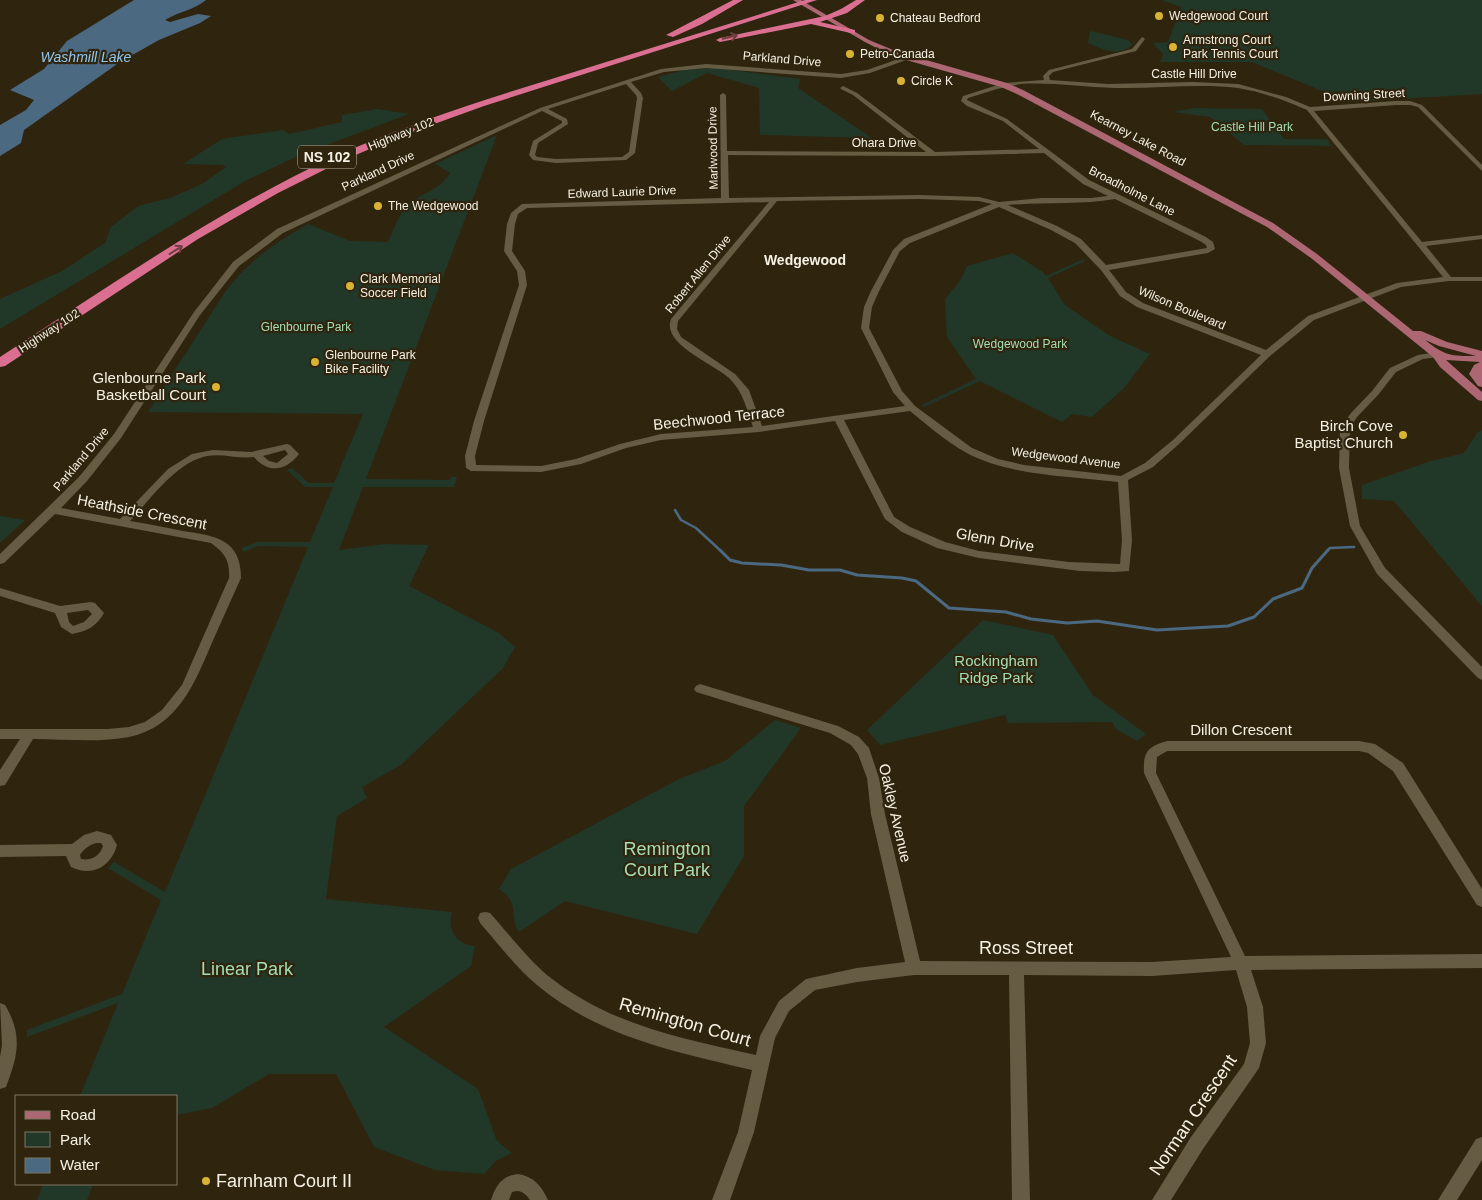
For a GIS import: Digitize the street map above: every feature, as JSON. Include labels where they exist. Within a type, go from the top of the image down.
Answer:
[{"type":"highway","points":[[512,89],[676,33],[739,0]]},
{"type":"highway","name":"Highway 102","points":[[0,363],[243,208],[315,170],[377,142],[480,105],[800,0]]},
{"type":"highway","name":"Highway 102","points":[[0,351],[234,204],[297,171],[390,130],[512,89],[791,4],[813,0]]},
{"type":"highway","points":[[480,105],[719,40],[827,18],[844,11],[861,0]]},
{"type":"highway","points":[[841,26],[841,16],[844,11]]},
{"type":"highway","points":[[802,23],[822,24],[852,32]]},
{"type":"main road","name":"Kearney Lake Road","points":[[791,4],[827,18],[866,41],[907,58],[1004,85],[1058,110],[1270,225],[1314,256],[1437,355],[1474,361],[1482,357]]},
{"type":"main road","points":[[1400,326],[1442,344],[1482,357]]},
{"type":"main road","points":[[1437,355],[1456,364],[1482,384]]},
{"type":"main road","points":[[1437,355],[1444,365],[1482,398]]},
{"type":"main road","points":[[1482,365],[1478,367],[1475,374],[1482,384]]},
{"type":"street","points":[[1047,83],[1046,76],[1052,72],[1134,50],[1142,39]]},
{"type":"street","name":"Parkland Drive","points":[[0,560],[83,479],[118,436],[212,294],[236,264],[280,231],[542,109],[663,70],[689,66],[725,67],[842,76],[868,72],[907,58]]},
{"type":"street","points":[[542,109],[561,117],[565,124],[535,142],[532,155],[535,159],[556,161],[624,160],[632,153],[640,98],[626,82]]},
{"type":"street","name":"Castle Hill Drive","points":[[1004,85],[1027,82],[1121,86],[1219,83],[1268,92],[1286,98],[1309,109],[1449,279]]},
{"type":"street","name":"Broadholme Lane","points":[[1004,85],[965,97],[964,101],[969,105],[1005,120],[1086,182],[1210,244],[1211,249],[1208,251],[1104,268]]},
{"type":"street","points":[[843,88],[855,94],[933,154]]},
{"type":"street","name":"Marlwood Drive","points":[[723,95],[725,200]]},
{"type":"street","name":"Downing Street","points":[[1309,109],[1396,102],[1420,106],[1482,169]]},
{"type":"street","name":"Ohara Drive","points":[[723,153],[933,154],[1045,151]]},
{"type":"street","name":"Edward Laurie Drive","points":[[471,468],[470,456],[479,421],[523,285],[521,271],[508,251],[511,224],[518,210],[525,206],[919,197],[979,199],[999,204]]},
{"type":"street","name":"Wedgewood Avenue","points":[[1114,197],[1090,200],[1041,200],[999,204],[907,241],[897,250],[868,307],[865,328],[898,392],[912,408],[969,450],[994,462],[1024,468],[1123,479],[1149,465],[1176,442],[1267,354],[1311,318],[1400,285],[1449,279],[1482,279]]},
{"type":"street","name":"Robert Allen Drive","points":[[759,429],[744,390],[732,376],[677,338],[673,329],[674,321],[776,199]]},
{"type":"street","name":"Wilson Boulevard","points":[[999,204],[1054,228],[1078,241],[1104,268],[1123,294],[1140,305],[1267,354]]},
{"type":"street","points":[[1422,244],[1482,237]]},
{"type":"street","points":[[1437,355],[1421,357],[1393,370],[1354,415],[1345,428],[1344,468],[1354,508],[1355,526],[1381,571],[1482,675]]},
{"type":"street","name":"Beechwood Terrace","points":[[471,468],[541,469],[578,462],[624,446],[661,437],[759,429],[912,408]]},
{"type":"street","name":"Glenn Drive","points":[[840,419],[890,519],[903,529],[938,544],[993,556],[1097,569],[1125,568],[1127,540],[1123,479]]},
{"type":"street","points":[[122,523],[178,466],[191,458],[205,453],[220,452],[256,454]]},
{"type":"street","name":"Heathside Crescent","points":[[0,734],[108,734],[130,732],[149,725],[166,713],[187,687],[235,578],[236,564],[226,549],[214,540],[53,510]]},
{"type":"street","points":[[0,592],[60,610]]},
{"type":"street","name":"Oakley Avenue","points":[[700,688],[834,729],[855,741],[864,752],[873,778],[878,814],[914,968]]},
{"type":"street","points":[[0,782],[29,735]]},
{"type":"street","name":"Dillon Crescent","points":[[1242,963],[1150,773],[1149,758],[1155,750],[1167,746],[1359,746],[1372,748],[1398,767],[1482,901]]},
{"type":"street","points":[[0,851],[75,850]]},
{"type":"street","name":"Remington Court","points":[[485,918],[541,979],[574,1003],[623,1028],[684,1046],[762,1064]]},
{"type":"street","name":"Ross Street","points":[[721,1200],[746,1132],[768,1036],[784,1006],[811,984],[857,975],[914,968],[1152,969],[1242,963],[1482,961]]},
{"type":"street","name":"Norman Crescent","points":[[1161,1200],[1197,1143],[1251,1068],[1258,1043],[1255,1007],[1242,963]]},
{"type":"street","points":[[1016,968],[1022,1200]]},
{"type":"street","points":[[0,1010],[8,1021],[11,1038],[9,1059],[0,1081]]},
{"type":"street","points":[[1447,1200],[1482,1146]]},
{"type":"street","points":[[500,1200],[509,1184],[517,1182],[526,1183],[534,1189],[539,1200]]},
{"type":"green space","points":[[1162,0],[1482,0],[1482,94],[1349,102],[1252,62],[1160,62],[1163,54],[1153,43],[1168,42],[1181,7]]},
{"type":"green space","points":[[1090,31],[1128,40],[1132,45],[1121,51],[1105,50],[1088,43]]},
{"type":"green space","points":[[715,68],[800,79],[798,88],[872,138],[760,135],[759,88],[707,73],[672,91],[658,77],[688,69]]},
{"type":"green space","name":"Castle Hill Park","points":[[1194,108],[1262,109],[1284,139],[1327,139],[1331,146],[1244,145],[1210,117],[1173,112]]},
{"type":"green space","points":[[377,109],[409,114],[302,154],[245,181],[0,329],[0,299],[62,271],[105,243],[111,227],[138,206],[170,198],[202,184],[226,167],[222,165],[183,164],[222,139],[283,130],[289,134],[342,122],[342,115]]},
{"type":"green space","name":"Linear Park","points":[[497,135],[366,479],[449,480],[451,477],[457,477],[454,487],[363,487],[339,550],[385,544],[429,545],[409,586],[499,633],[515,647],[503,668],[401,765],[362,787],[367,798],[337,816],[326,899],[452,912],[451,925],[454,935],[468,945],[475,946],[471,966],[384,1027],[478,1089],[497,1141],[512,1153],[496,1161],[484,1174],[435,1170],[374,1147],[336,1074],[269,1074],[212,1108],[178,1115],[178,1095],[80,1095],[118,1003],[27,1037],[27,1030],[122,994],[161,900],[108,868],[114,862],[165,892],[308,547],[258,546],[244,552],[241,548],[258,542],[310,542],[333,487],[305,487],[287,470],[292,468],[309,483],[334,483],[363,414],[148,412],[225,292],[252,262],[308,224],[350,241],[388,242],[405,207],[436,188],[450,173],[435,164]]},
{"type":"green space","name":"Wedgewood Park","points":[[1013,253],[1043,272],[1046,276],[1084,259],[1085,261],[1048,278],[1065,305],[1110,336],[1150,354],[1124,388],[1092,417],[1072,414],[1062,422],[980,381],[924,407],[922,405],[976,379],[947,337],[945,299],[960,281],[967,266]]},
{"type":"green space","points":[[1482,430],[1482,606],[1394,501],[1362,499],[1362,485],[1431,461],[1464,453],[1478,432]]},
{"type":"green space","points":[[0,516],[25,520],[0,543]]},
{"type":"green space","name":"Rockingham Ridge Park","points":[[983,620],[1053,635],[1093,695],[1146,734],[1137,741],[1116,729],[1112,722],[1008,723],[1005,715],[880,745],[867,730]]},
{"type":"green space","name":"Remington Court Park","points":[[775,720],[801,728],[744,806],[744,856],[697,934],[565,901],[519,932],[514,920],[510,899],[499,889],[511,869],[679,779],[725,761]]},
{"type":"green space","points":[[43,1185],[93,1185],[87,1200],[37,1200]]},
{"type":"water","name":"Washmill Lake","points":[[134,0],[206,0],[165,20],[170,22],[198,14],[211,16],[200,23],[159,40],[120,62],[24,130],[21,143],[0,156],[0,125],[26,110],[34,100],[10,90],[44,69],[67,41]]},
{"type":"waterway","points":[[675,510],[681,520],[696,528],[721,551]]},
{"type":"waterway","points":[[1328,550],[1330,548],[1354,547]]},
{"type":"waterway","points":[[721,551],[730,560],[742,563],[781,565],[809,570],[840,570],[857,575],[902,578],[916,581],[949,608],[1006,612],[1031,619],[1067,623],[1097,621],[1157,630],[1228,626],[1254,617],[1273,599],[1302,588],[1312,568],[1328,550]]},
{"type":"place","name":"Wedgewood Court","points":[[1159,16]]},
{"type":"place","name":"Chateau Bedford","points":[[880,18]]},
{"type":"place","name":"Armstrong Court Park Tennis Court","points":[[1173,47]]},
{"type":"place","name":"Petro-Canada","points":[[850,54]]},
{"type":"place","name":"Circle K","points":[[901,81]]},
{"type":"place","name":"The Wedgewood","points":[[378,206]]},
{"type":"place","name":"Clark Memorial Soccer Field","points":[[350,286]]},
{"type":"place","name":"Glenbourne Park Bike Facility","points":[[315,362]]},
{"type":"place","name":"Glenbourne Park Basketball Court","points":[[216,387]]},
{"type":"place","name":"Birch Cove Baptist Church","points":[[1403,435]]},
{"type":"place","name":"Farnham Court II","points":[[206,1181]]},
{"type":"district","name":"Wedgewood","points":[[805,260]]},
{"type":"park label","name":"Glenbourne Park","points":[[306,327]]}]
